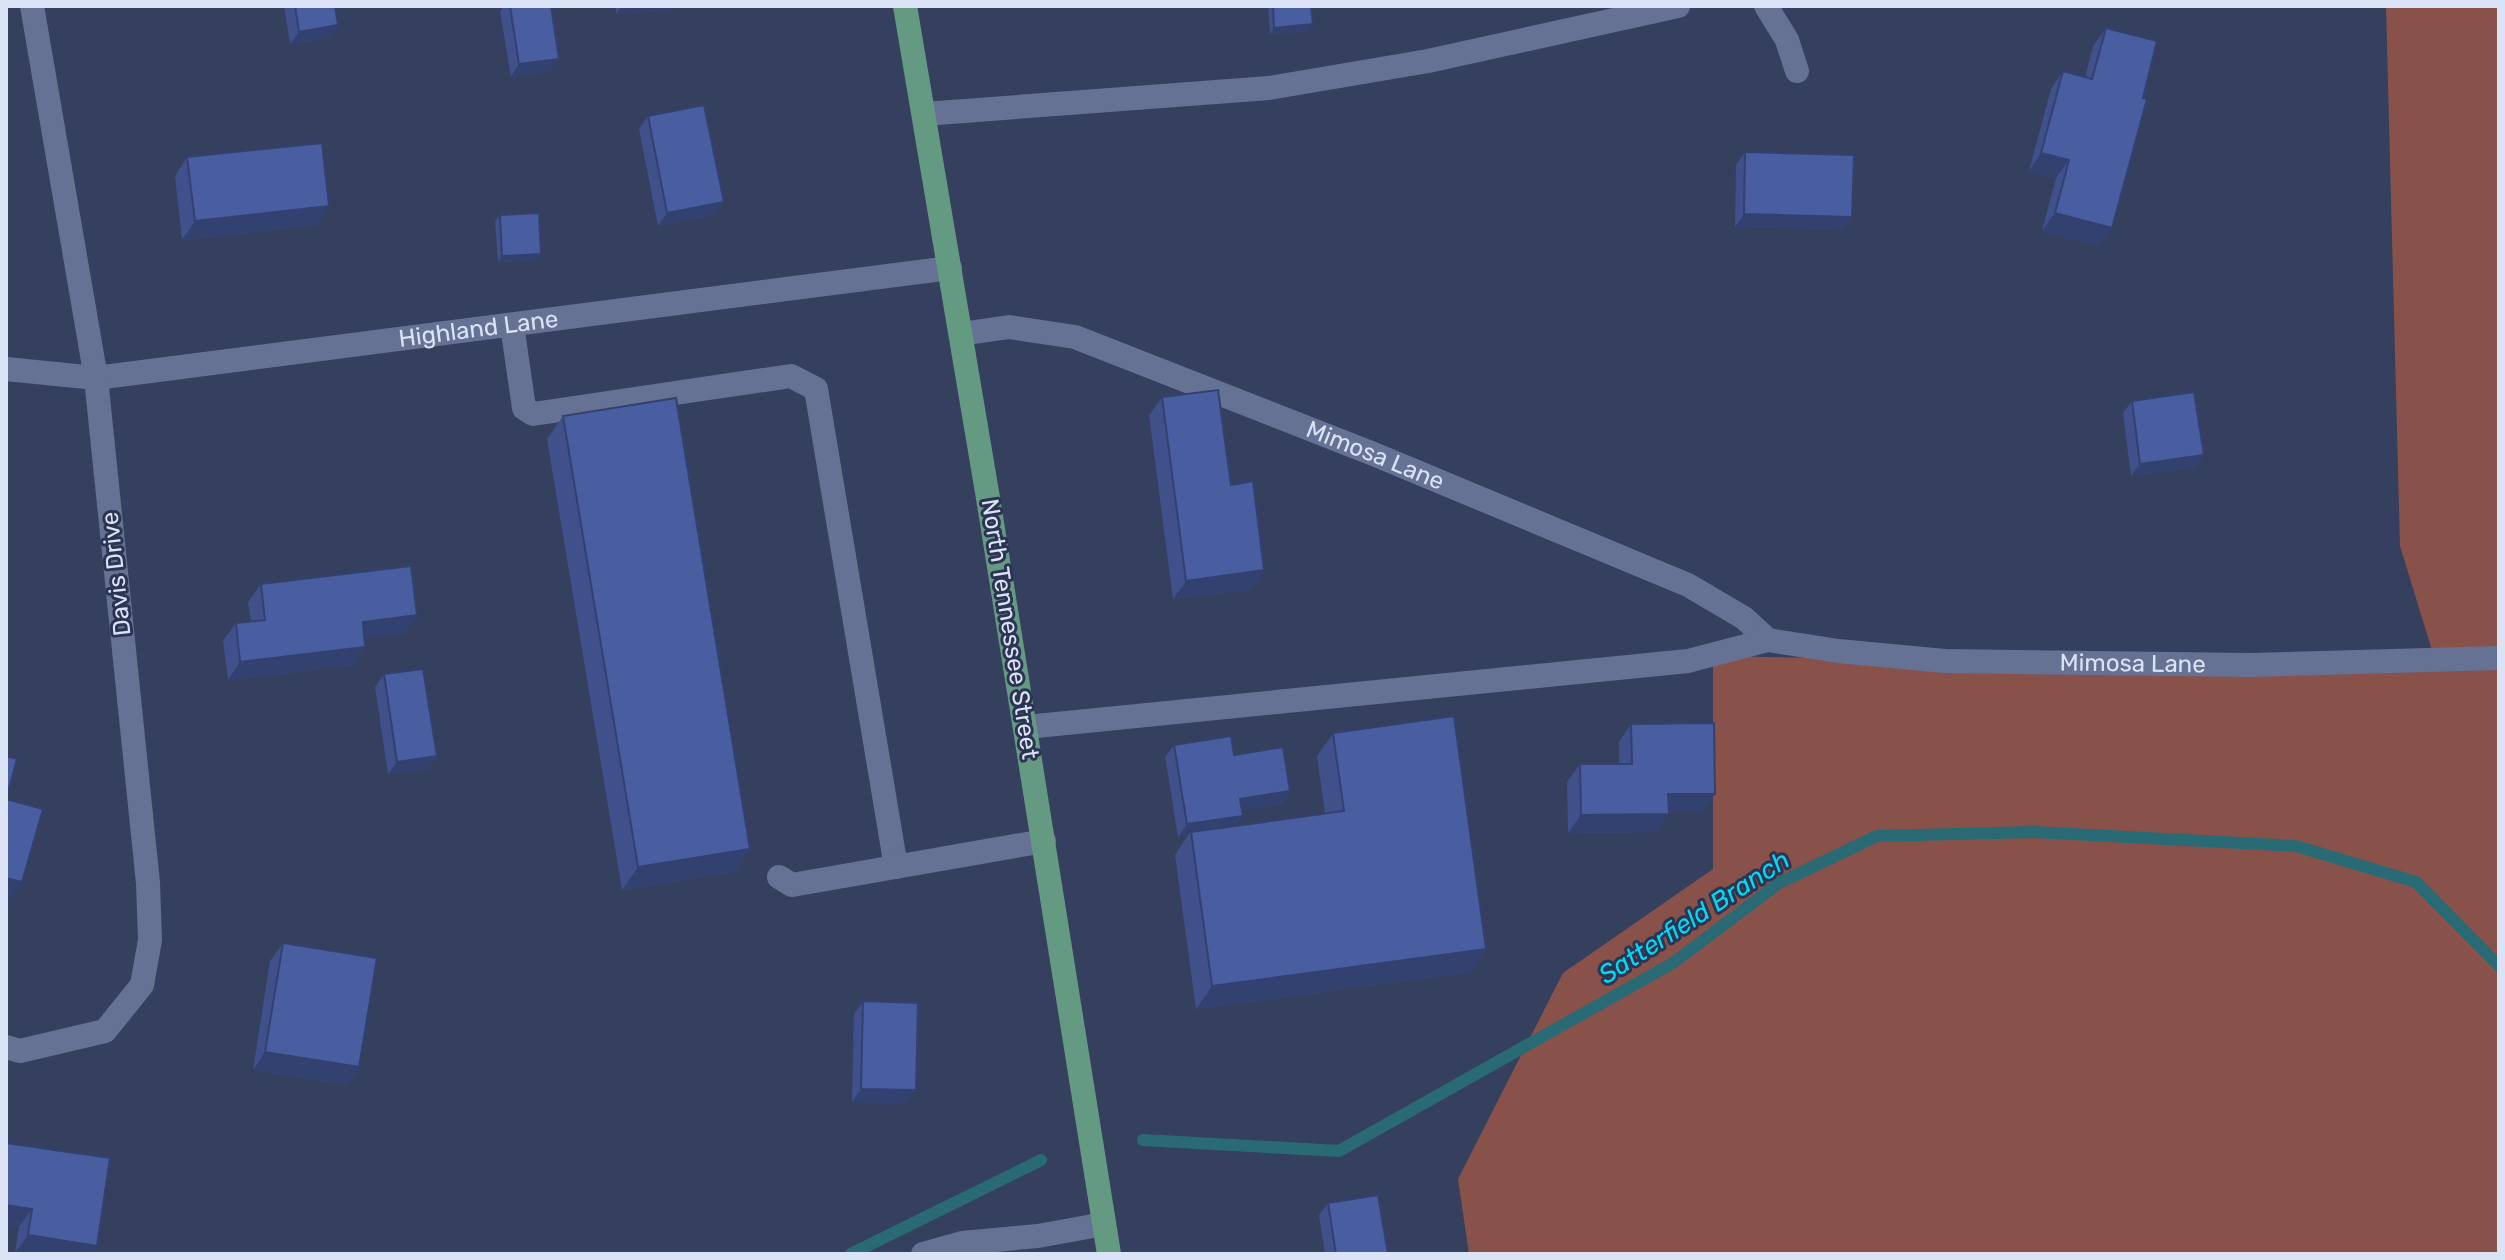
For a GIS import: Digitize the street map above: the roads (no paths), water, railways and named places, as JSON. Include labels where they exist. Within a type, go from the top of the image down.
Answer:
[{"type":"main road","name":"North Tennessee Street","points":[[905,6],[1026,727],[1109,1254]]},
{"type":"street","name":"Davis Drive","points":[[6,1047],[20,1051],[105,1031],[142,985],[150,940],[148,883],[96,378],[32,6]]},
{"type":"street","points":[[924,114],[1269,88],[1428,61],[1678,6]]},
{"type":"street","points":[[1766,6],[1787,40],[1797,71]]},
{"type":"street","name":"Highland Lane","points":[[6,369],[96,378],[950,268]]},
{"type":"street","points":[[512,325],[524,408],[533,414],[791,376],[816,389],[896,867]]},
{"type":"street","name":"Mimosa Lane","points":[[961,334],[1009,327],[1075,337],[1390,460],[1688,585],[1744,618],[1768,640]]},
{"type":"street","name":"Mimosa Lane","points":[[1026,727],[1688,661],[1768,640],[1838,651],[1945,661],[2251,665],[2499,658]]},
{"type":"street","points":[[779,877],[792,885],[1044,841]]},
{"type":"street","points":[[923,1254],[962,1243],[997,1247],[1104,1224]]},
{"type":"waterway","name":"Satterfield Branch","points":[[1143,1140],[1339,1151],[1673,963],[1779,883],[1877,836],[2034,832],[2296,846],[2416,882],[2499,966]]},
{"type":"waterway","name":"Satterfield Branch","points":[[851,1254],[1041,1160]]}]
